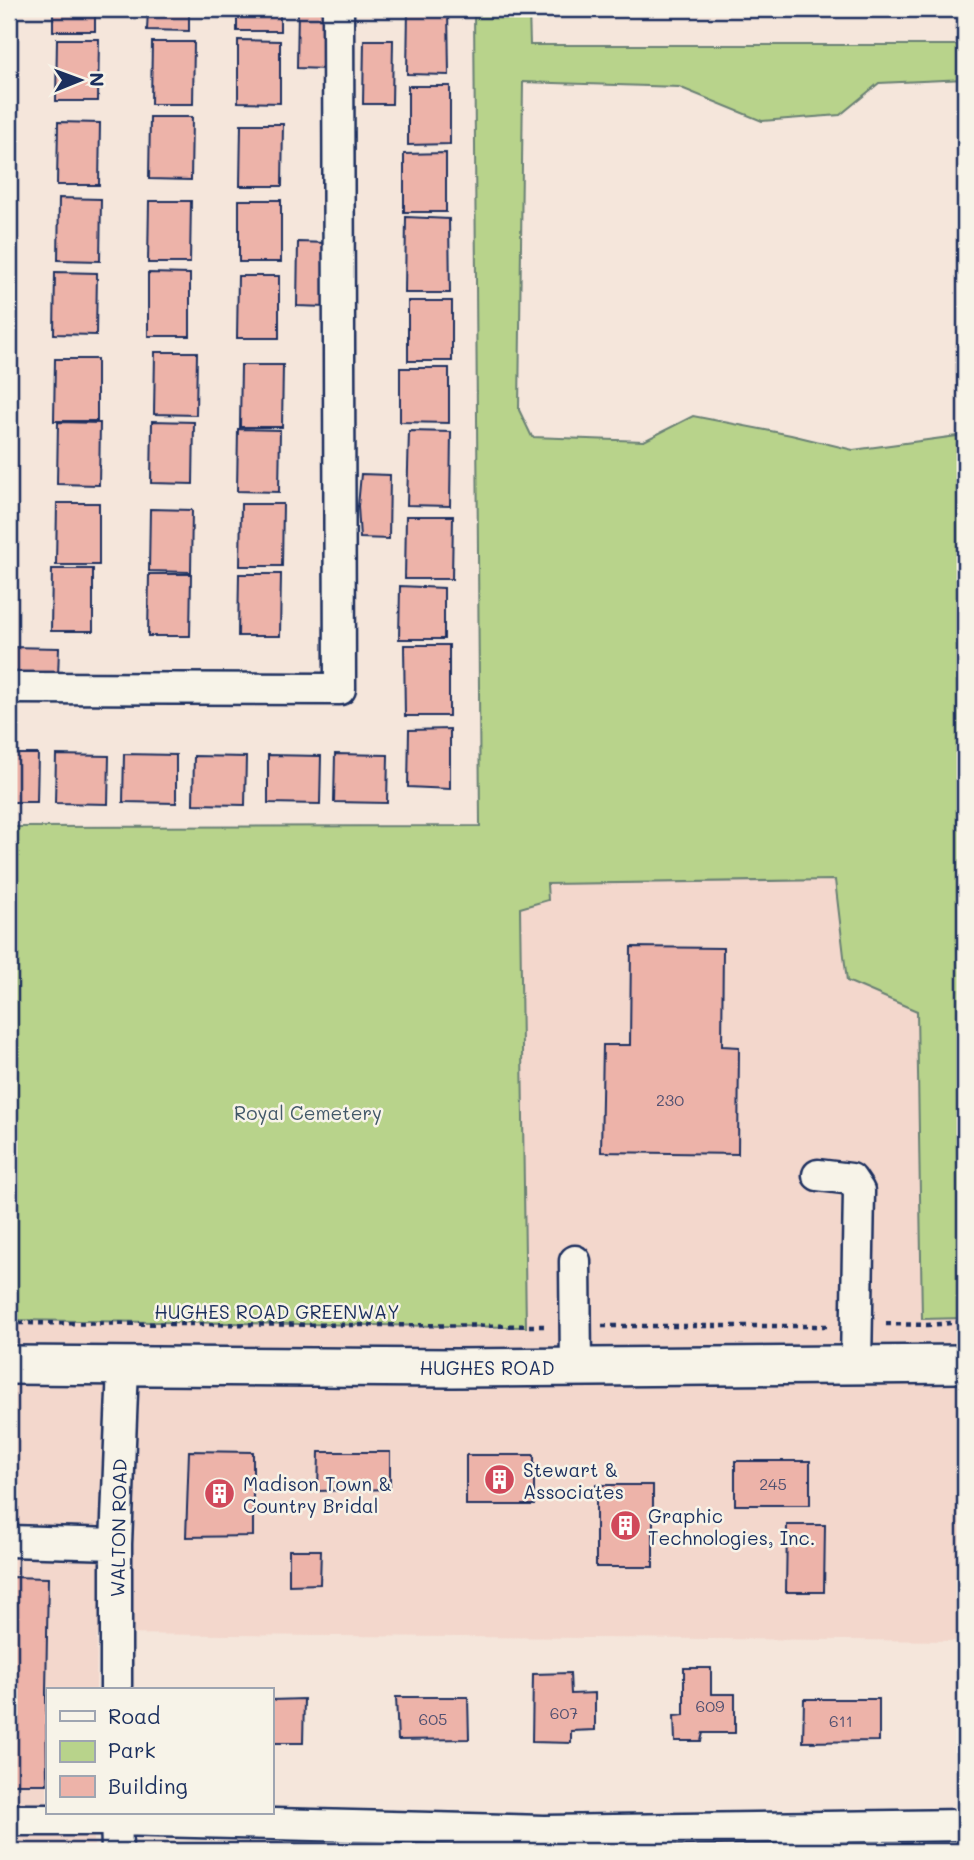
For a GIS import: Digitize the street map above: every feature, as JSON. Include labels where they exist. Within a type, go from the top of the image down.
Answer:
[{"type":"main road","name":"HUGHES ROAD","points":[[9,1365],[576,1367],[965,1364]]},
{"type":"street","points":[[9,688],[340,689],[338,9]]},
{"type":"street","points":[[818,1175],[852,1179],[859,1191],[856,1365]]},
{"type":"street","points":[[575,1261],[576,1367]]},
{"type":"street","name":"WALTON ROAD","points":[[116,1688],[116,1544],[123,1367]]},
{"type":"street","points":[[9,1541],[116,1544]]},
{"type":"street","points":[[116,1816],[117,1851]]},
{"type":"street","points":[[9,1820],[116,1816],[544,1830],[965,1825]]},
{"type":"path","points":[[892,1324],[965,1322]]},
{"type":"path","name":"HUGHES ROAD GREENWAY","points":[[9,1323],[546,1326]]},
{"type":"path","points":[[592,1326],[816,1327]]},
{"type":"shaded area","points":[[835,880],[847,981],[917,1011],[922,1319],[965,1318],[965,1641],[97,1634],[96,1688],[46,1688],[46,1814],[94,1814],[94,1849],[9,1850],[9,1320],[526,1327],[520,908],[547,884]]},
{"type":"green space","name":"Royal Cemetery","points":[[474,9],[529,9],[530,45],[965,45],[965,79],[879,83],[840,115],[762,121],[679,87],[523,82],[519,410],[532,437],[644,441],[693,416],[853,450],[965,435],[965,1318],[922,1319],[917,1011],[847,981],[835,880],[547,884],[548,900],[520,908],[526,1327],[9,1320],[9,827],[480,826]]},
{"type":"building","points":[[53,9],[95,9],[95,31],[53,31]]},
{"type":"building","points":[[148,9],[189,9],[189,31],[147,30]]},
{"type":"building","points":[[237,9],[280,9],[280,31],[237,31]]},
{"type":"building","points":[[298,9],[327,9],[326,69],[297,68]]},
{"type":"building","points":[[408,9],[448,9],[449,75],[407,74]]},
{"type":"building","points":[[57,39],[99,39],[98,101],[56,101]]},
{"type":"building","points":[[238,40],[280,41],[280,103],[238,102]]},
{"type":"building","points":[[364,40],[393,40],[392,104],[363,104]]},
{"type":"building","points":[[152,42],[194,42],[193,104],[151,104]]},
{"type":"building","points":[[408,86],[450,86],[450,144],[408,145]]},
{"type":"building","points":[[150,117],[192,117],[191,180],[149,179]]},
{"type":"building","points":[[9,119],[15,119],[14,181],[9,181]]},
{"type":"building","points":[[58,122],[100,123],[99,185],[57,185]]},
{"type":"building","points":[[241,124],[283,124],[282,186],[240,186]]},
{"type":"building","points":[[446,153],[446,212],[404,212],[404,154]]},
{"type":"building","points":[[11,196],[10,258],[9,258]]},
{"type":"building","points":[[59,198],[101,199],[100,261],[58,260]]},
{"type":"building","points":[[239,200],[281,200],[281,262],[239,262]]},
{"type":"building","points":[[149,201],[191,201],[190,263],[148,263]]},
{"type":"building","points":[[406,217],[449,219],[450,293],[405,293]]},
{"type":"building","points":[[298,242],[327,243],[326,307],[297,306]]},
{"type":"building","points":[[55,272],[97,273],[96,335],[54,334]]},
{"type":"building","points":[[148,273],[190,274],[190,336],[148,336]]},
{"type":"building","points":[[238,276],[279,276],[279,338],[237,338]]},
{"type":"building","points":[[408,301],[452,301],[452,361],[408,361]]},
{"type":"building","points":[[155,352],[197,352],[196,415],[154,414]]},
{"type":"building","points":[[10,358],[10,420],[9,420]]},
{"type":"building","points":[[55,359],[97,359],[97,421],[54,421]]},
{"type":"building","points":[[241,365],[283,365],[282,427],[240,427]]},
{"type":"building","points":[[400,368],[449,368],[449,423],[400,422]]},
{"type":"building","points":[[152,421],[194,422],[193,484],[151,483]]},
{"type":"building","points":[[58,422],[100,423],[99,485],[57,484]]},
{"type":"building","points":[[238,429],[280,430],[279,492],[237,491]]},
{"type":"building","points":[[409,431],[451,432],[450,506],[407,505]]},
{"type":"building","points":[[361,474],[390,475],[389,539],[360,538],[358,506]]},
{"type":"building","points":[[11,503],[10,565],[9,565]]},
{"type":"building","points":[[57,503],[99,503],[99,565],[56,565]]},
{"type":"building","points":[[241,504],[283,504],[282,566],[240,566]]},
{"type":"building","points":[[150,509],[192,510],[191,572],[149,571]]},
{"type":"building","points":[[406,516],[453,516],[452,579],[405,579]]},
{"type":"building","points":[[52,569],[93,569],[93,631],[51,631]]},
{"type":"building","points":[[149,574],[191,574],[190,636],[148,636]]},
{"type":"building","points":[[239,574],[281,574],[280,636],[238,636]]},
{"type":"building","points":[[9,577],[13,577],[12,639],[9,639]]},
{"type":"building","points":[[400,586],[444,588],[444,639],[399,639]]},
{"type":"building","points":[[404,645],[449,645],[449,716],[405,716]]},
{"type":"building","points":[[9,647],[59,648],[58,677],[9,676]]},
{"type":"building","points":[[450,729],[450,789],[408,787],[409,730]]},
{"type":"building","points":[[9,754],[38,754],[37,802],[9,802]]},
{"type":"building","points":[[124,754],[176,755],[176,803],[123,802]]},
{"type":"building","points":[[335,754],[388,755],[387,803],[334,802]]},
{"type":"building","points":[[56,755],[109,756],[108,804],[55,803]]},
{"type":"building","points":[[268,755],[321,756],[320,804],[268,803]]},
{"type":"building","points":[[194,756],[246,757],[245,805],[193,804]]},
{"type":"building","points":[[631,947],[723,948],[722,1046],[739,1047],[738,1154],[601,1152],[603,1045],[630,1045]]},
{"type":"building","name":"Madison Town & Country Bridal","points":[[189,1451],[253,1452],[253,1536],[186,1537]]},
{"type":"building","points":[[319,1452],[390,1452],[390,1489],[318,1491]]},
{"type":"building","name":"Stewart & Associates","points":[[466,1455],[534,1455],[534,1505],[466,1505]]},
{"type":"building","points":[[735,1461],[810,1461],[810,1505],[735,1505]]},
{"type":"building","name":"Graphic Technologies, Inc.","points":[[596,1485],[653,1485],[653,1567],[596,1567]]},
{"type":"building","points":[[787,1525],[825,1525],[824,1592],[786,1592]]},
{"type":"building","points":[[289,1550],[321,1550],[320,1584],[289,1585]]},
{"type":"building","points":[[9,1577],[48,1578],[46,1784],[9,1784]]},
{"type":"building","points":[[684,1668],[711,1668],[711,1694],[735,1694],[735,1733],[703,1733],[701,1741],[675,1741],[674,1716],[684,1715]]},
{"type":"building","points":[[570,1673],[571,1694],[595,1693],[595,1730],[571,1731],[571,1743],[532,1742],[533,1674]]},
{"type":"building","points":[[396,1697],[468,1697],[469,1739],[398,1740]]},
{"type":"building","points":[[304,1699],[303,1743],[273,1743],[273,1700]]},
{"type":"building","points":[[804,1699],[879,1699],[879,1741],[803,1742]]},
{"type":"place","name":"Stewart & Associates","points":[[500,1480]]},
{"type":"place","name":"Madison Town & Country Bridal","points":[[220,1494]]},
{"type":"place","name":"Graphic Technologies, Inc.","points":[[625,1526]]}]
